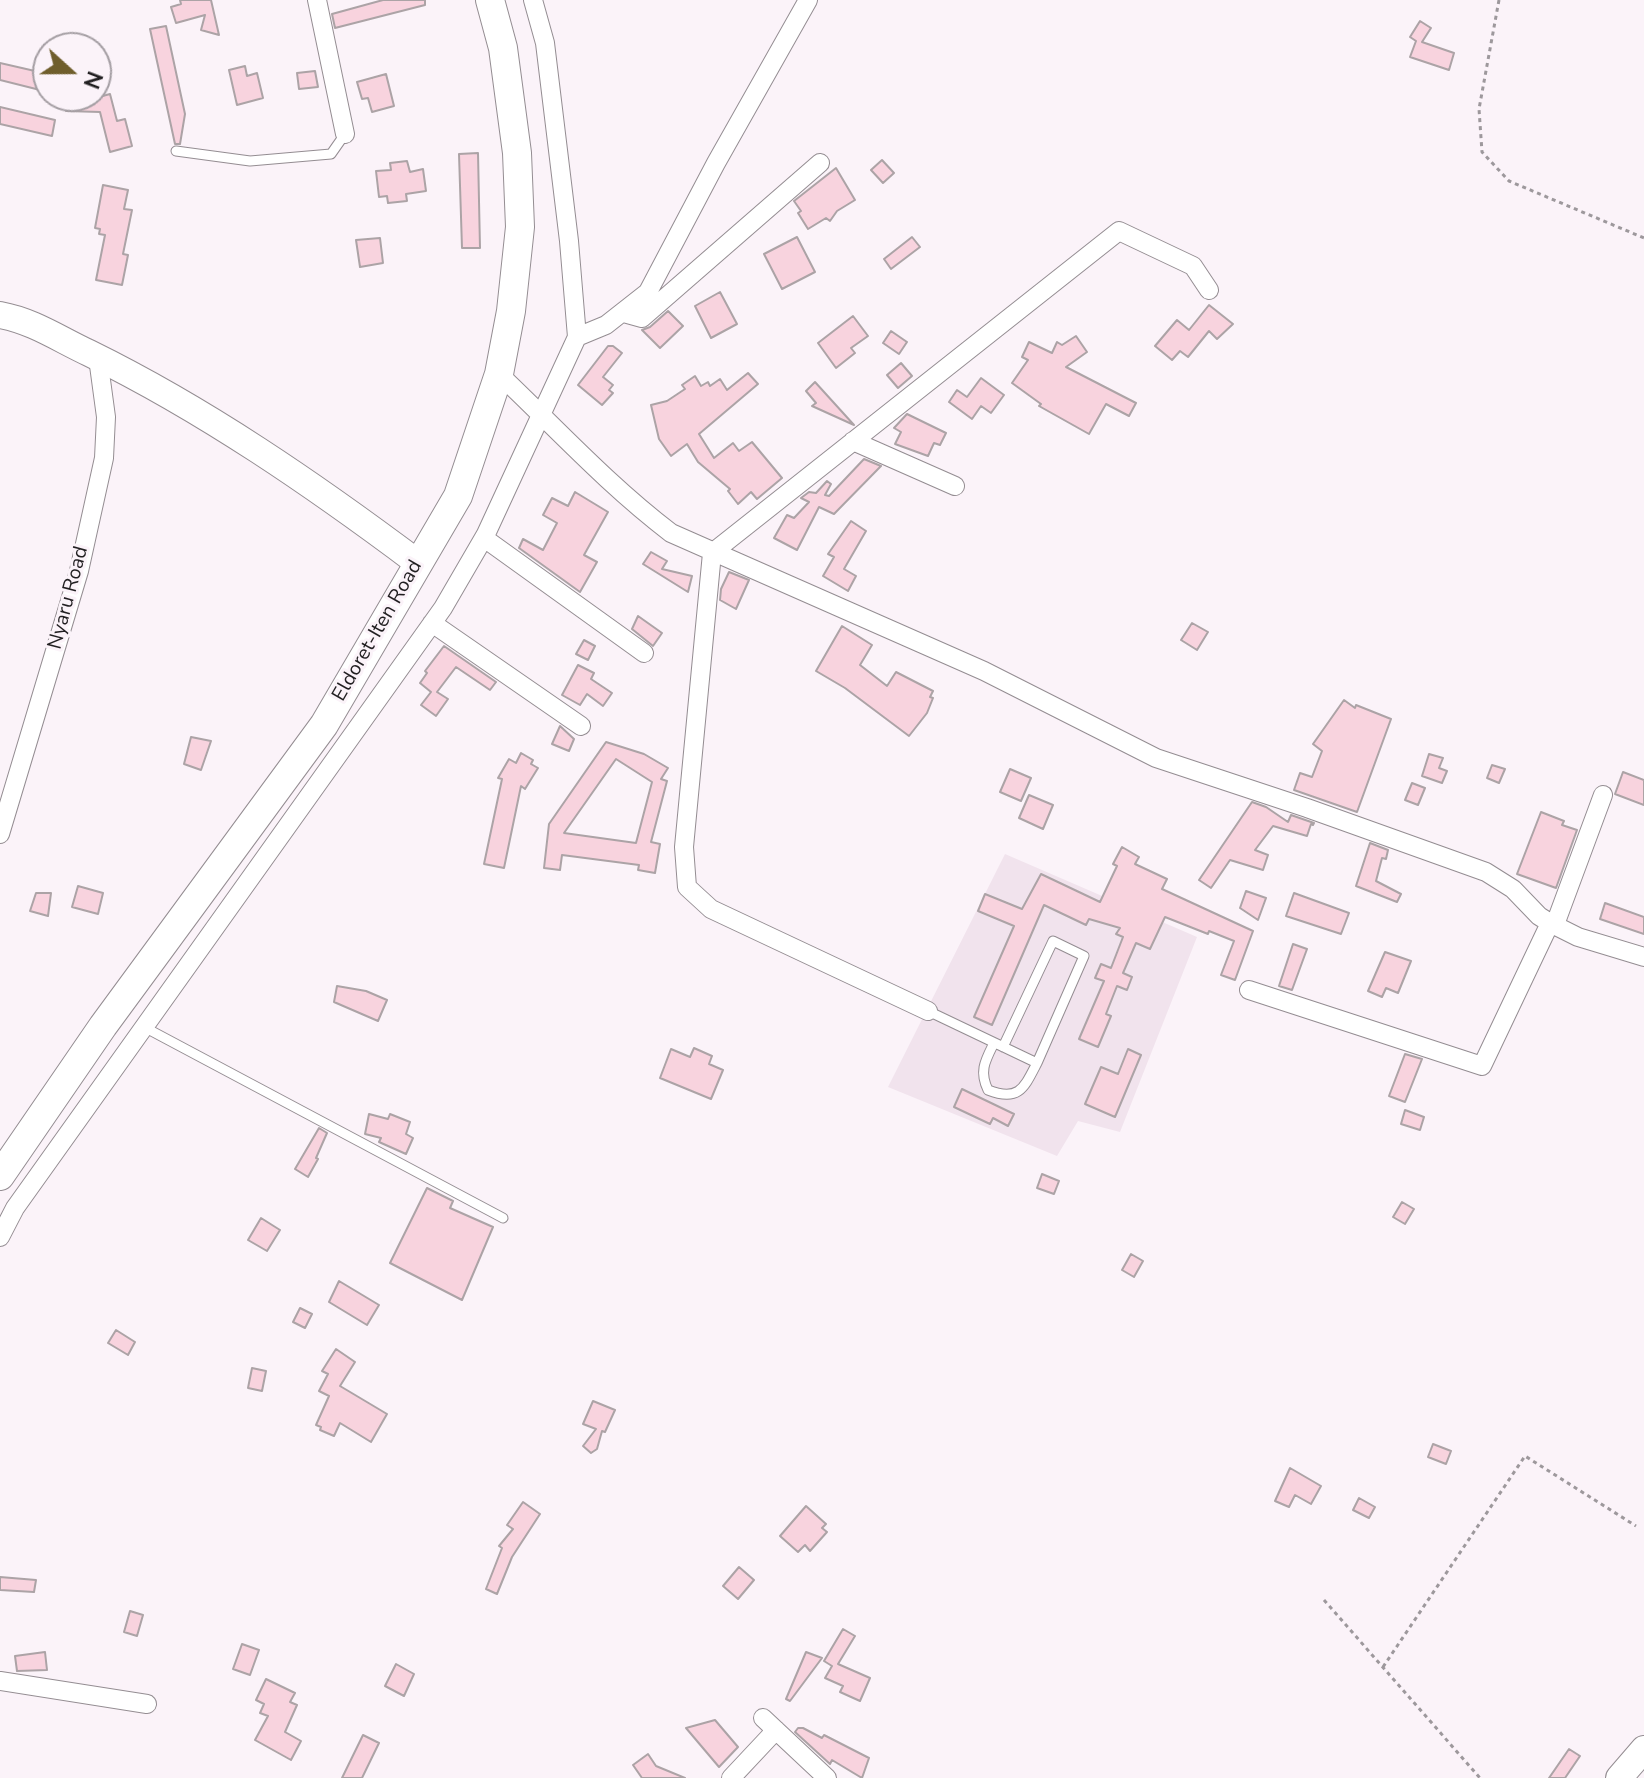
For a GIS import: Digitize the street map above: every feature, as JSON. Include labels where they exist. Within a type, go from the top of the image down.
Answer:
[{"type":"main road","name":"Eldoret-Iten Road","points":[[0,1176],[116,1009],[324,725],[458,496],[499,374],[511,311],[520,227],[517,153],[503,48],[490,0]]},
{"type":"main road","points":[[0,315],[46,329],[251,447],[353,514],[418,563]]},
{"type":"main road","points":[[1619,1778],[1644,1749]]},
{"type":"street","points":[[317,0],[345,134]]},
{"type":"street","points":[[0,1237],[15,1208],[432,623],[484,538],[577,337],[569,241],[545,43],[533,0]]},
{"type":"street","points":[[577,337],[606,325],[648,292],[808,0]]},
{"type":"street","points":[[624,313],[642,318],[820,163]]},
{"type":"street","points":[[928,1011],[711,909],[687,887],[684,847],[712,553],[1119,231],[1193,266],[1209,290]]},
{"type":"street","name":"Nyaru Road","points":[[0,834],[79,571],[104,458],[106,417],[88,353]]},
{"type":"street","points":[[499,374],[576,451],[639,509],[671,533],[984,671],[1156,758],[1486,872],[1513,889],[1550,923],[1578,937],[1644,957]]},
{"type":"street","points":[[853,441],[955,486]]},
{"type":"street","points":[[484,538],[644,653]]},
{"type":"street","points":[[432,623],[581,726]]},
{"type":"street","points":[[1249,990],[1482,1066],[1550,923],[1557,919],[1603,795]]},
{"type":"street","points":[[116,1009],[144,1027]]},
{"type":"street","points":[[0,1681],[147,1704]]},
{"type":"street","points":[[731,1778],[769,1724],[827,1778]]},
{"type":"lane","points":[[176,151],[250,161],[331,154],[345,134]]},
{"type":"lane","points":[[1053,941],[1084,956],[1037,1063],[1025,1086],[1014,1094],[1003,1096],[988,1090],[982,1078],[982,1066],[998,1045],[1053,941]]},
{"type":"lane","points":[[928,1011],[1037,1063]]},
{"type":"lane","points":[[144,1027],[503,1218]]},
{"type":"path","points":[[1499,0],[1479,109],[1482,152],[1509,181],[1644,238]]},
{"type":"path","points":[[1383,1667],[1525,1456],[1636,1526]]},
{"type":"path","points":[[1324,1600],[1480,1778]]},
{"type":"shaded area","points":[[1005,854],[1197,937],[1120,1132],[1078,1121],[1057,1156],[888,1087]]},
{"type":"building","points":[[180,0],[211,0],[219,35],[201,30],[205,15],[176,23],[171,7],[181,4]]},
{"type":"building","points":[[383,0],[425,0],[425,5],[335,28],[332,14]]},
{"type":"building","points":[[1420,21],[1431,28],[1422,42],[1454,53],[1449,70],[1410,57],[1416,41],[1410,37]]},
{"type":"building","points":[[166,26],[185,114],[180,144],[175,144],[150,29]]},
{"type":"building","points":[[0,63],[32,70],[32,88],[0,80]]},
{"type":"building","points":[[245,66],[247,76],[257,73],[263,98],[237,105],[229,70]]},
{"type":"building","points":[[315,71],[318,87],[299,89],[297,73]]},
{"type":"building","points":[[386,74],[394,106],[372,112],[368,98],[362,99],[357,82]]},
{"type":"building","points":[[112,102],[117,121],[125,119],[132,146],[110,152],[100,112],[112,112]]},
{"type":"building","points":[[0,107],[55,120],[52,136],[0,124]]},
{"type":"building","points":[[478,153],[480,248],[462,248],[459,154]]},
{"type":"building","points":[[882,160],[894,173],[883,183],[871,170]]},
{"type":"building","points":[[407,161],[410,172],[423,169],[426,191],[406,194],[407,201],[388,203],[387,196],[379,197],[376,171],[391,170],[390,163]]},
{"type":"building","points":[[836,168],[855,200],[837,211],[830,221],[826,218],[808,229],[794,201]]},
{"type":"building","points":[[103,185],[128,190],[124,209],[132,210],[123,254],[128,255],[122,285],[96,280],[105,235],[99,234],[100,229],[95,228]]},
{"type":"building","points":[[797,237],[815,272],[782,289],[764,254]]},
{"type":"building","points":[[912,237],[920,247],[891,269],[884,259]]},
{"type":"building","points":[[380,238],[383,263],[360,267],[356,240]]},
{"type":"building","points":[[720,292],[737,324],[711,338],[695,306]]},
{"type":"building","points":[[1209,305],[1233,324],[1217,339],[1209,331],[1188,357],[1180,351],[1172,360],[1155,346],[1177,320],[1189,330]]},
{"type":"building","points":[[668,311],[683,326],[660,348],[642,330]]},
{"type":"building","points":[[853,316],[868,336],[851,348],[855,353],[836,368],[818,343]]},
{"type":"building","points":[[891,331],[907,342],[899,354],[883,343]]},
{"type":"building","points":[[1076,336],[1087,352],[1066,367],[1136,403],[1129,416],[1106,404],[1089,434],[1039,406],[1041,404],[1012,383],[1028,360],[1022,357],[1029,342],[1052,353],[1057,342],[1062,345]]},
{"type":"building","points":[[608,346],[622,353],[603,377],[613,385],[609,390],[613,393],[602,405],[578,385]]},
{"type":"building","points":[[901,363],[912,376],[898,388],[887,375]]},
{"type":"building","points":[[748,373],[758,384],[699,434],[714,458],[733,443],[739,451],[752,442],[782,478],[757,499],[751,492],[738,504],[728,491],[730,489],[698,462],[687,444],[671,456],[659,439],[651,405],[667,401],[685,389],[682,385],[695,376],[701,386],[708,382],[710,386],[720,379],[727,390]]},
{"type":"building","points":[[981,378],[1004,395],[991,413],[981,406],[972,419],[949,402],[957,390],[967,397]]},
{"type":"building","points":[[815,382],[854,425],[812,406],[816,403],[806,391]]},
{"type":"building","points":[[907,414],[946,433],[940,445],[934,443],[928,456],[895,444],[901,432],[894,428]]},
{"type":"building","points":[[864,459],[881,466],[834,514],[819,507],[797,550],[774,538],[787,515],[794,518],[809,502],[801,498],[809,492],[816,493],[827,481],[831,484],[825,495],[829,496]]},
{"type":"building","points":[[575,492],[608,512],[584,555],[597,562],[580,592],[519,548],[523,539],[543,550],[557,523],[543,515],[552,498],[568,506]]},
{"type":"building","points":[[851,521],[866,531],[844,569],[856,576],[848,591],[823,576],[834,557],[828,554]]},
{"type":"building","points":[[651,552],[667,561],[662,569],[692,576],[688,592],[643,564]]},
{"type":"building","points":[[729,572],[749,580],[736,609],[720,600],[721,589]]},
{"type":"building","points":[[638,616],[662,633],[653,646],[632,629]]},
{"type":"building","points":[[1192,623],[1208,632],[1197,650],[1181,640]]},
{"type":"building","points":[[842,626],[872,645],[860,665],[887,686],[896,672],[933,691],[927,713],[909,736],[845,688],[816,671]]},
{"type":"building","points":[[584,640],[595,646],[588,660],[576,654]]},
{"type":"building","points":[[444,646],[496,682],[490,690],[456,667],[437,692],[448,699],[436,716],[421,705],[431,692],[420,683]]},
{"type":"building","points":[[578,665],[594,673],[591,679],[612,693],[603,706],[587,694],[580,705],[562,695]]},
{"type":"building","points":[[1344,700],[1355,708],[1356,705],[1391,719],[1357,812],[1294,790],[1300,773],[1312,777],[1322,751],[1313,744]]},
{"type":"building","points":[[560,726],[574,739],[569,751],[552,744]]},
{"type":"building","points":[[191,737],[211,741],[201,770],[184,764]]},
{"type":"building","points":[[606,742],[644,754],[668,768],[661,779],[667,781],[651,842],[660,844],[655,873],[638,870],[639,865],[562,855],[560,870],[544,868],[549,824]],"holes":[[[616,759],[652,782],[636,843],[564,833]]]},
{"type":"building","points":[[521,753],[533,760],[531,764],[538,768],[525,789],[521,786],[504,868],[484,864],[502,779],[498,778],[509,759],[516,763]]},
{"type":"building","points":[[1429,754],[1443,758],[1439,768],[1447,771],[1442,783],[1422,776]]},
{"type":"building","points":[[1492,765],[1505,769],[1499,783],[1487,778]]},
{"type":"building","points":[[1010,769],[1031,778],[1021,801],[1000,792]]},
{"type":"building","points":[[1623,772],[1644,780],[1644,805],[1615,794]]},
{"type":"building","points":[[1412,783],[1425,788],[1418,805],[1405,800]]},
{"type":"building","points":[[1029,795],[1053,805],[1043,829],[1019,818]]},
{"type":"building","points":[[1252,802],[1266,807],[1288,822],[1291,815],[1314,823],[1307,836],[1273,826],[1255,850],[1268,855],[1263,870],[1230,860],[1211,888],[1199,880]]},
{"type":"building","points":[[1541,812],[1577,830],[1556,888],[1517,874]]},
{"type":"building","points":[[1370,843],[1388,850],[1386,859],[1382,858],[1376,881],[1401,894],[1397,902],[1356,886]]},
{"type":"building","points":[[1122,847],[1139,857],[1135,864],[1167,879],[1162,889],[1253,931],[1235,980],[1221,975],[1234,941],[1165,917],[1150,949],[1136,943],[1123,973],[1132,977],[1127,990],[1117,986],[1106,1014],[1111,1016],[1098,1047],[1079,1039],[1104,981],[1095,978],[1101,964],[1111,968],[1123,937],[1116,934],[1120,928],[1089,919],[1086,925],[1044,905],[992,1025],[974,1017],[1014,926],[978,911],[985,894],[1022,909],[1041,874],[1100,902],[1117,866],[1113,864]]},
{"type":"building","points":[[78,886],[103,893],[98,914],[72,907]]},
{"type":"building","points":[[1246,891],[1266,898],[1258,920],[1240,908]]},
{"type":"building","points":[[36,893],[51,893],[48,916],[30,911]]},
{"type":"building","points":[[1294,893],[1349,913],[1341,934],[1286,916]]},
{"type":"building","points":[[1605,903],[1644,917],[1644,934],[1600,919]]},
{"type":"building","points":[[1293,944],[1307,949],[1292,990],[1279,986]]},
{"type":"building","points":[[1385,952],[1411,961],[1398,993],[1386,988],[1382,997],[1368,991]]},
{"type":"building","points":[[337,986],[366,991],[387,1000],[378,1021],[334,1002]]},
{"type":"building","points":[[694,1048],[712,1056],[709,1064],[723,1070],[711,1099],[660,1078],[671,1049],[690,1057]]},
{"type":"building","points":[[1128,1049],[1141,1055],[1115,1117],[1085,1104],[1101,1067],[1118,1074]]},
{"type":"building","points":[[1405,1054],[1422,1059],[1405,1102],[1389,1096]]},
{"type":"building","points":[[962,1089],[1014,1114],[1008,1126],[993,1118],[990,1124],[954,1107]]},
{"type":"building","points":[[1405,1110],[1424,1117],[1420,1130],[1401,1124]]},
{"type":"building","points":[[369,1114],[388,1119],[390,1114],[410,1122],[406,1134],[413,1138],[406,1154],[379,1142],[381,1138],[365,1134]]},
{"type":"building","points":[[319,1128],[327,1133],[308,1177],[295,1169]]},
{"type":"building","points":[[1042,1174],[1059,1181],[1054,1194],[1037,1188]]},
{"type":"building","points":[[427,1188],[453,1201],[450,1208],[493,1227],[462,1300],[390,1263]]},
{"type":"building","points":[[1402,1202],[1414,1209],[1405,1224],[1393,1217]]},
{"type":"building","points":[[261,1218],[280,1230],[267,1251],[248,1240]]},
{"type":"building","points":[[1131,1254],[1143,1261],[1134,1277],[1122,1270]]},
{"type":"building","points":[[339,1281],[379,1305],[367,1325],[329,1302]]},
{"type":"building","points":[[300,1308],[312,1314],[305,1328],[293,1322]]},
{"type":"building","points":[[116,1330],[135,1342],[128,1355],[108,1343]]},
{"type":"building","points":[[336,1349],[355,1362],[340,1386],[387,1414],[371,1442],[340,1423],[334,1436],[316,1425],[329,1396],[319,1391],[328,1374],[322,1371]]},
{"type":"building","points":[[252,1368],[266,1371],[262,1391],[248,1388]]},
{"type":"building","points":[[593,1401],[615,1410],[605,1432],[602,1431],[597,1449],[591,1453],[583,1446],[596,1429],[583,1424]]},
{"type":"building","points":[[1433,1444],[1451,1451],[1446,1464],[1428,1457]]},
{"type":"building","points":[[1290,1468],[1321,1486],[1311,1504],[1295,1495],[1289,1507],[1275,1501]]},
{"type":"building","points":[[1359,1498],[1375,1507],[1369,1518],[1353,1510]]},
{"type":"building","points":[[523,1502],[540,1514],[512,1557],[497,1594],[486,1589],[502,1548],[499,1546],[513,1529],[507,1525]]},
{"type":"building","points":[[806,1506],[826,1524],[822,1528],[827,1532],[810,1551],[805,1545],[798,1552],[780,1536]]},
{"type":"building","points":[[739,1567],[754,1580],[738,1599],[723,1586]]},
{"type":"building","points":[[0,1577],[36,1580],[34,1592],[0,1590]]},
{"type":"building","points":[[130,1611],[143,1615],[137,1636],[124,1632]]},
{"type":"building","points":[[843,1629],[855,1636],[838,1664],[870,1678],[860,1701],[840,1692],[843,1686],[825,1678],[832,1666],[824,1661]]},
{"type":"building","points":[[242,1644],[259,1650],[250,1675],[233,1669]]},
{"type":"building","points":[[45,1652],[47,1670],[17,1671],[15,1656]]},
{"type":"building","points":[[806,1652],[822,1658],[790,1701],[786,1699]]},
{"type":"building","points":[[396,1664],[414,1674],[404,1696],[385,1686]]},
{"type":"building","points":[[266,1679],[295,1693],[290,1702],[297,1705],[285,1732],[301,1741],[291,1760],[255,1740],[268,1716],[260,1713],[264,1704],[256,1700]]},
{"type":"building","points":[[715,1720],[738,1747],[719,1767],[686,1728]]},
{"type":"building","points":[[798,1728],[822,1738],[824,1735],[869,1758],[862,1778],[832,1760],[830,1764],[795,1732]]},
{"type":"building","points":[[363,1735],[379,1743],[362,1778],[342,1778]]},
{"type":"building","points":[[1569,1749],[1580,1756],[1565,1778],[1549,1778]]},
{"type":"building","points":[[648,1754],[656,1766],[685,1778],[642,1778],[633,1765]]}]
